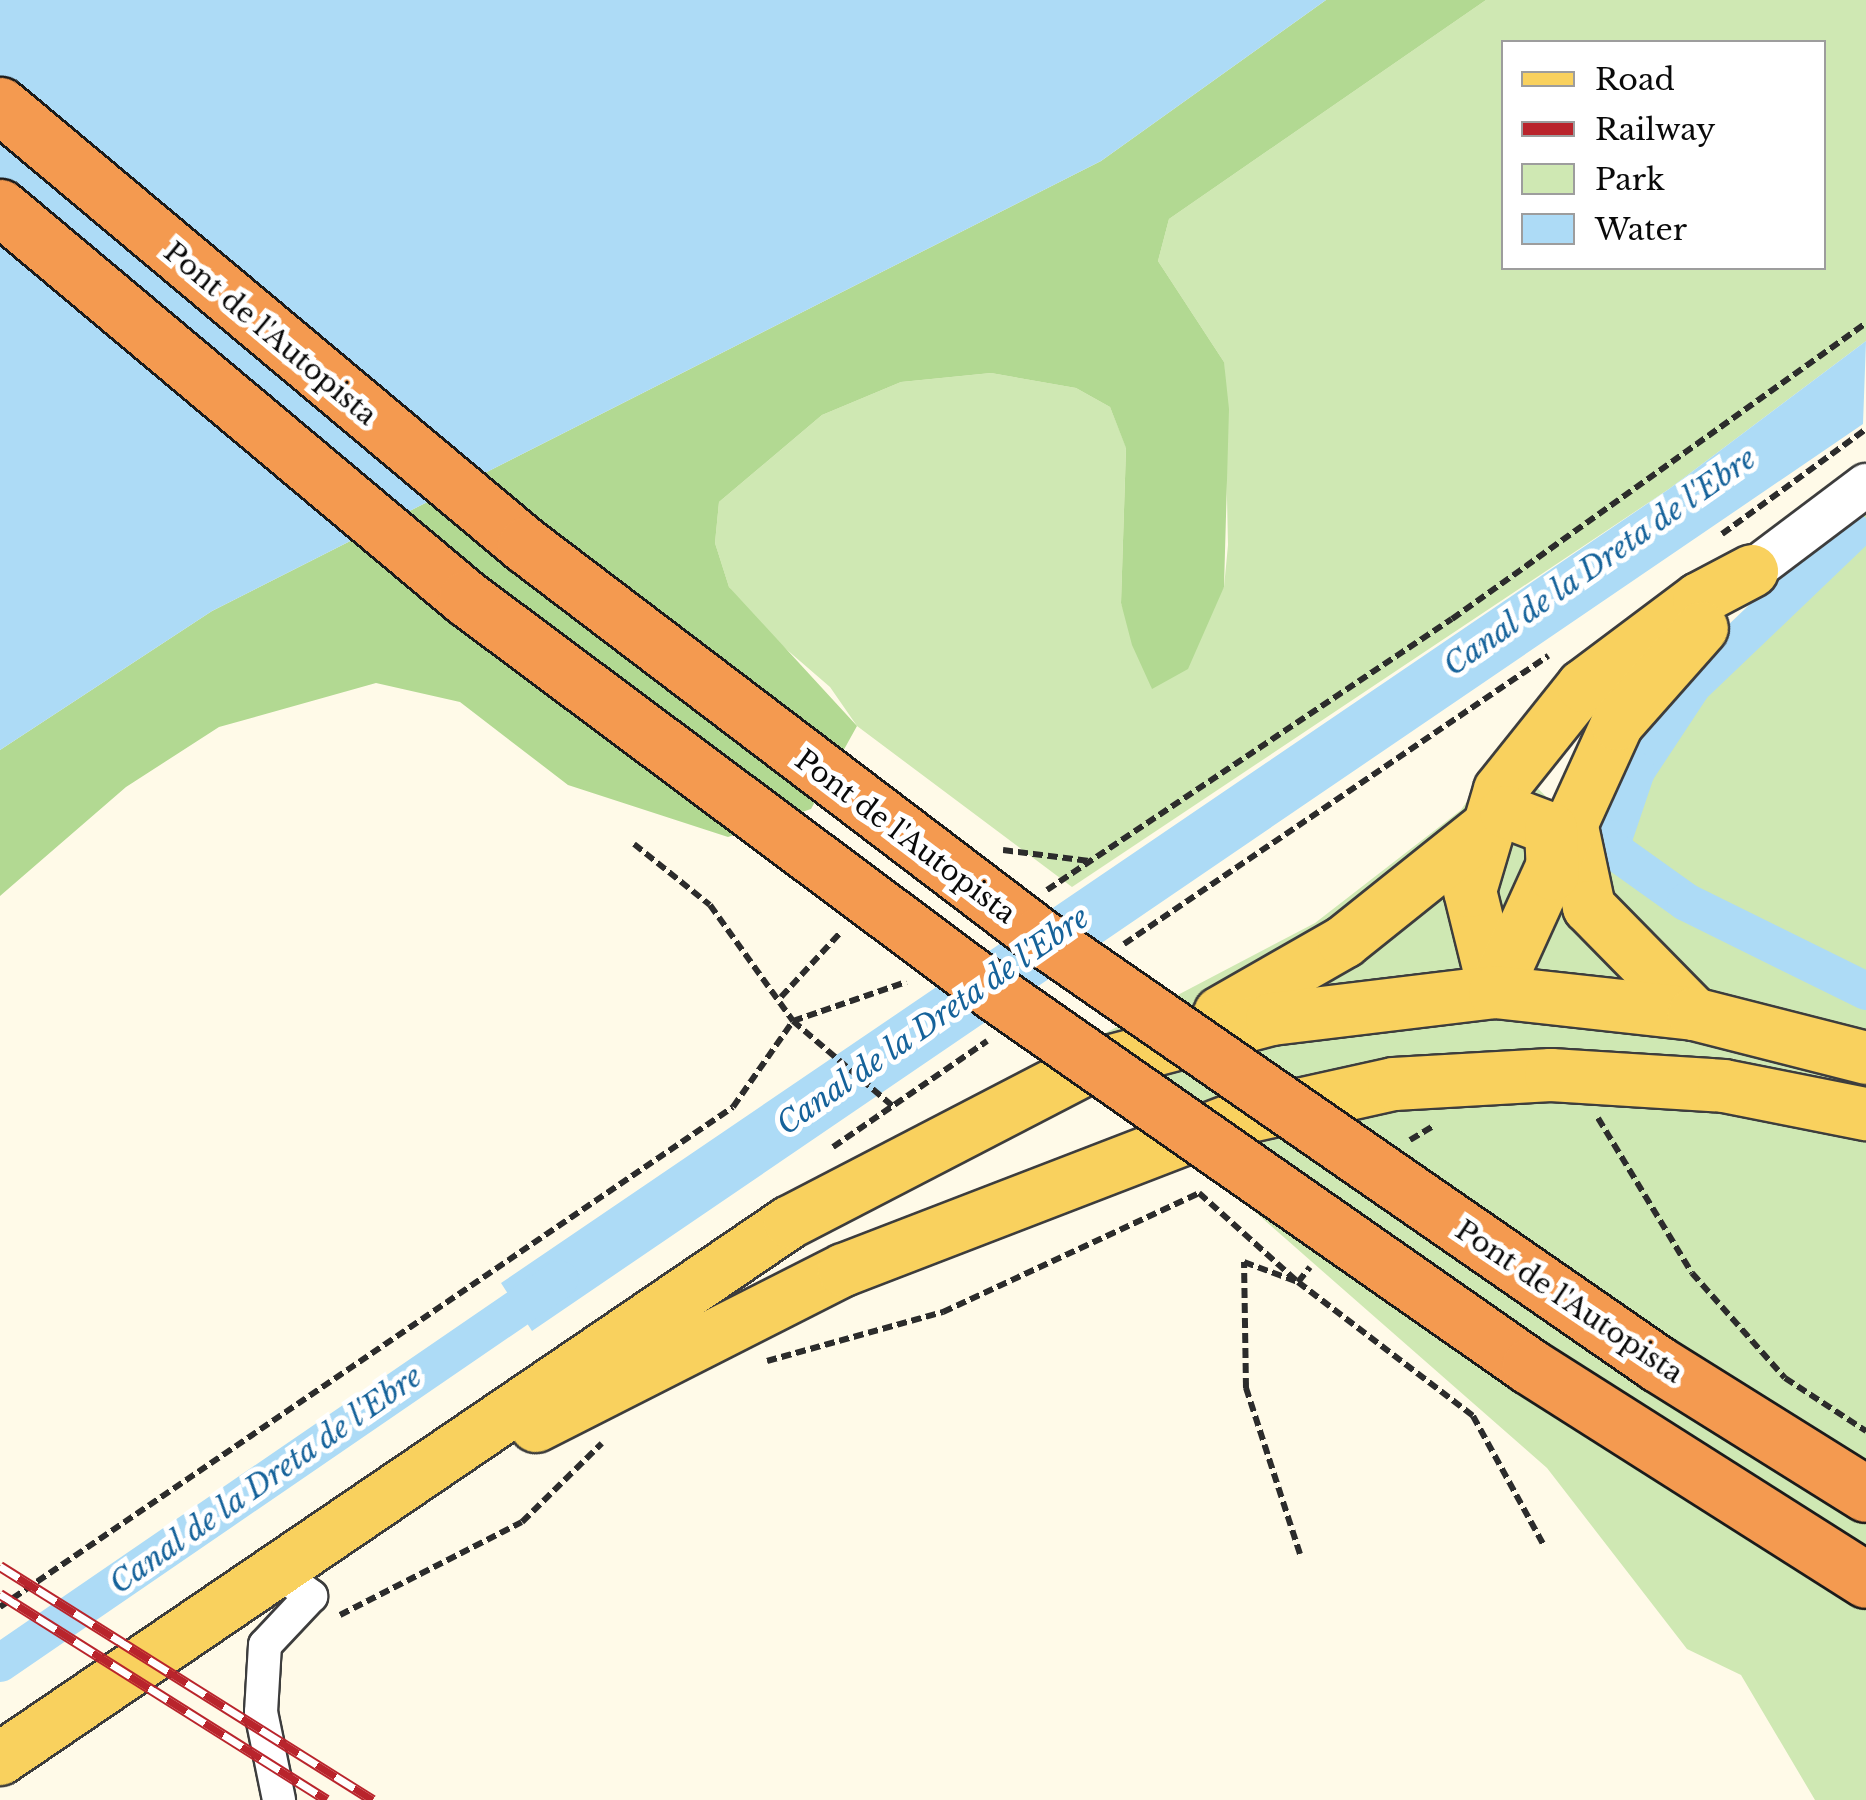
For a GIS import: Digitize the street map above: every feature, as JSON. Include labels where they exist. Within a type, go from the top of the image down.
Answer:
[{"type":"highway","name":"Pont de l'Autopista","points":[[0,105],[525,545],[1006,912],[1625,1342],[1866,1494]]},
{"type":"highway","points":[[0,207],[466,598],[995,993],[1529,1366],[1866,1580]]},
{"type":"main road","points":[[1495,992],[1553,874],[1582,797],[1617,724],[1734,555]]},
{"type":"main road","points":[[1495,992],[1470,912],[1486,825],[1520,759],[1583,686],[1699,599],[1734,555]]},
{"type":"main road","points":[[1582,797],[1572,840],[1589,907],[1694,1014]]},
{"type":"main road","points":[[0,1759],[805,1214],[982,1118],[1146,1048],[1344,942],[1506,812],[1545,822],[1557,846],[1553,874]]},
{"type":"main road","points":[[1146,1048],[1272,1019],[1495,992],[1694,1014],[1866,1058]]},
{"type":"main road","points":[[293,1558],[707,1337],[951,1223],[1236,1118],[1394,1084],[1588,1075],[1724,1086],[1866,1114]]},
{"type":"street","points":[[1734,555],[1866,485]]},
{"type":"street","points":[[280,1800],[262,1712],[265,1645],[311,1596],[293,1558]]},
{"type":"path","points":[[1042,893],[1452,619],[1866,323]]},
{"type":"path","points":[[1734,555],[1866,429]]},
{"type":"path","points":[[1116,950],[1562,646]]},
{"type":"path","points":[[634,844],[710,906],[792,1022],[896,1108]]},
{"type":"path","points":[[0,1607],[734,1108],[792,1022],[884,996],[916,975]]},
{"type":"path","points":[[816,1158],[896,1108],[994,1036]]},
{"type":"path","points":[[1588,1075],[1600,1125],[1692,1273],[1785,1378],[1866,1431]]},
{"type":"path","points":[[748,1366],[943,1312],[1199,1193],[1298,1282],[1473,1416],[1542,1544]]},
{"type":"path","points":[[1298,1282],[1321,1252]]},
{"type":"path","points":[[1298,1282],[1244,1262],[1246,1388],[1300,1554]]},
{"type":"path","points":[[334,1618],[522,1522],[616,1429]]},
{"type":"green space","points":[[1326,0],[1486,0],[1169,219],[1158,261],[1224,362],[1229,409],[1224,587],[1188,669],[1152,689],[1132,645],[1121,603],[1126,448],[1110,407],[1076,388],[991,373],[901,382],[822,415],[719,502],[715,543],[729,587],[857,726],[811,809],[728,837],[568,785],[460,702],[376,683],[219,727],[126,787],[0,896],[0,750],[212,611],[1101,161]]},
{"type":"green space","points":[[1486,0],[1866,0],[1866,341],[1669,489],[1072,887],[857,726],[830,687],[756,623],[729,587],[715,543],[719,502],[822,415],[901,382],[991,373],[1076,388],[1110,407],[1126,447],[1121,603],[1152,688],[1224,587],[1228,545],[1224,362],[1158,261],[1169,219]]},
{"type":"green space","points":[[1866,508],[1866,1800],[1815,1800],[1741,1675],[1687,1649],[1547,1468],[1214,1176],[1050,1062],[1315,923],[1461,810],[1501,752],[1594,844],[1669,688],[1791,564]]},
{"type":"water","points":[[0,0],[1326,0],[1101,161],[212,611],[0,750]]},
{"type":"water","points":[[1866,341],[1863,424],[532,1331],[501,1283],[1669,489]]},
{"type":"waterway","points":[[1853,532],[1692,686],[1636,771],[1613,839],[1616,852],[1686,902],[1866,991]]},
{"type":"waterway","name":"Canal de la Dreta de l'Ebre","points":[[0,1663],[559,1280]]},
{"type":"railway","points":[[0,1566],[373,1800]]},
{"type":"railway","points":[[0,1594],[327,1800]]}]
